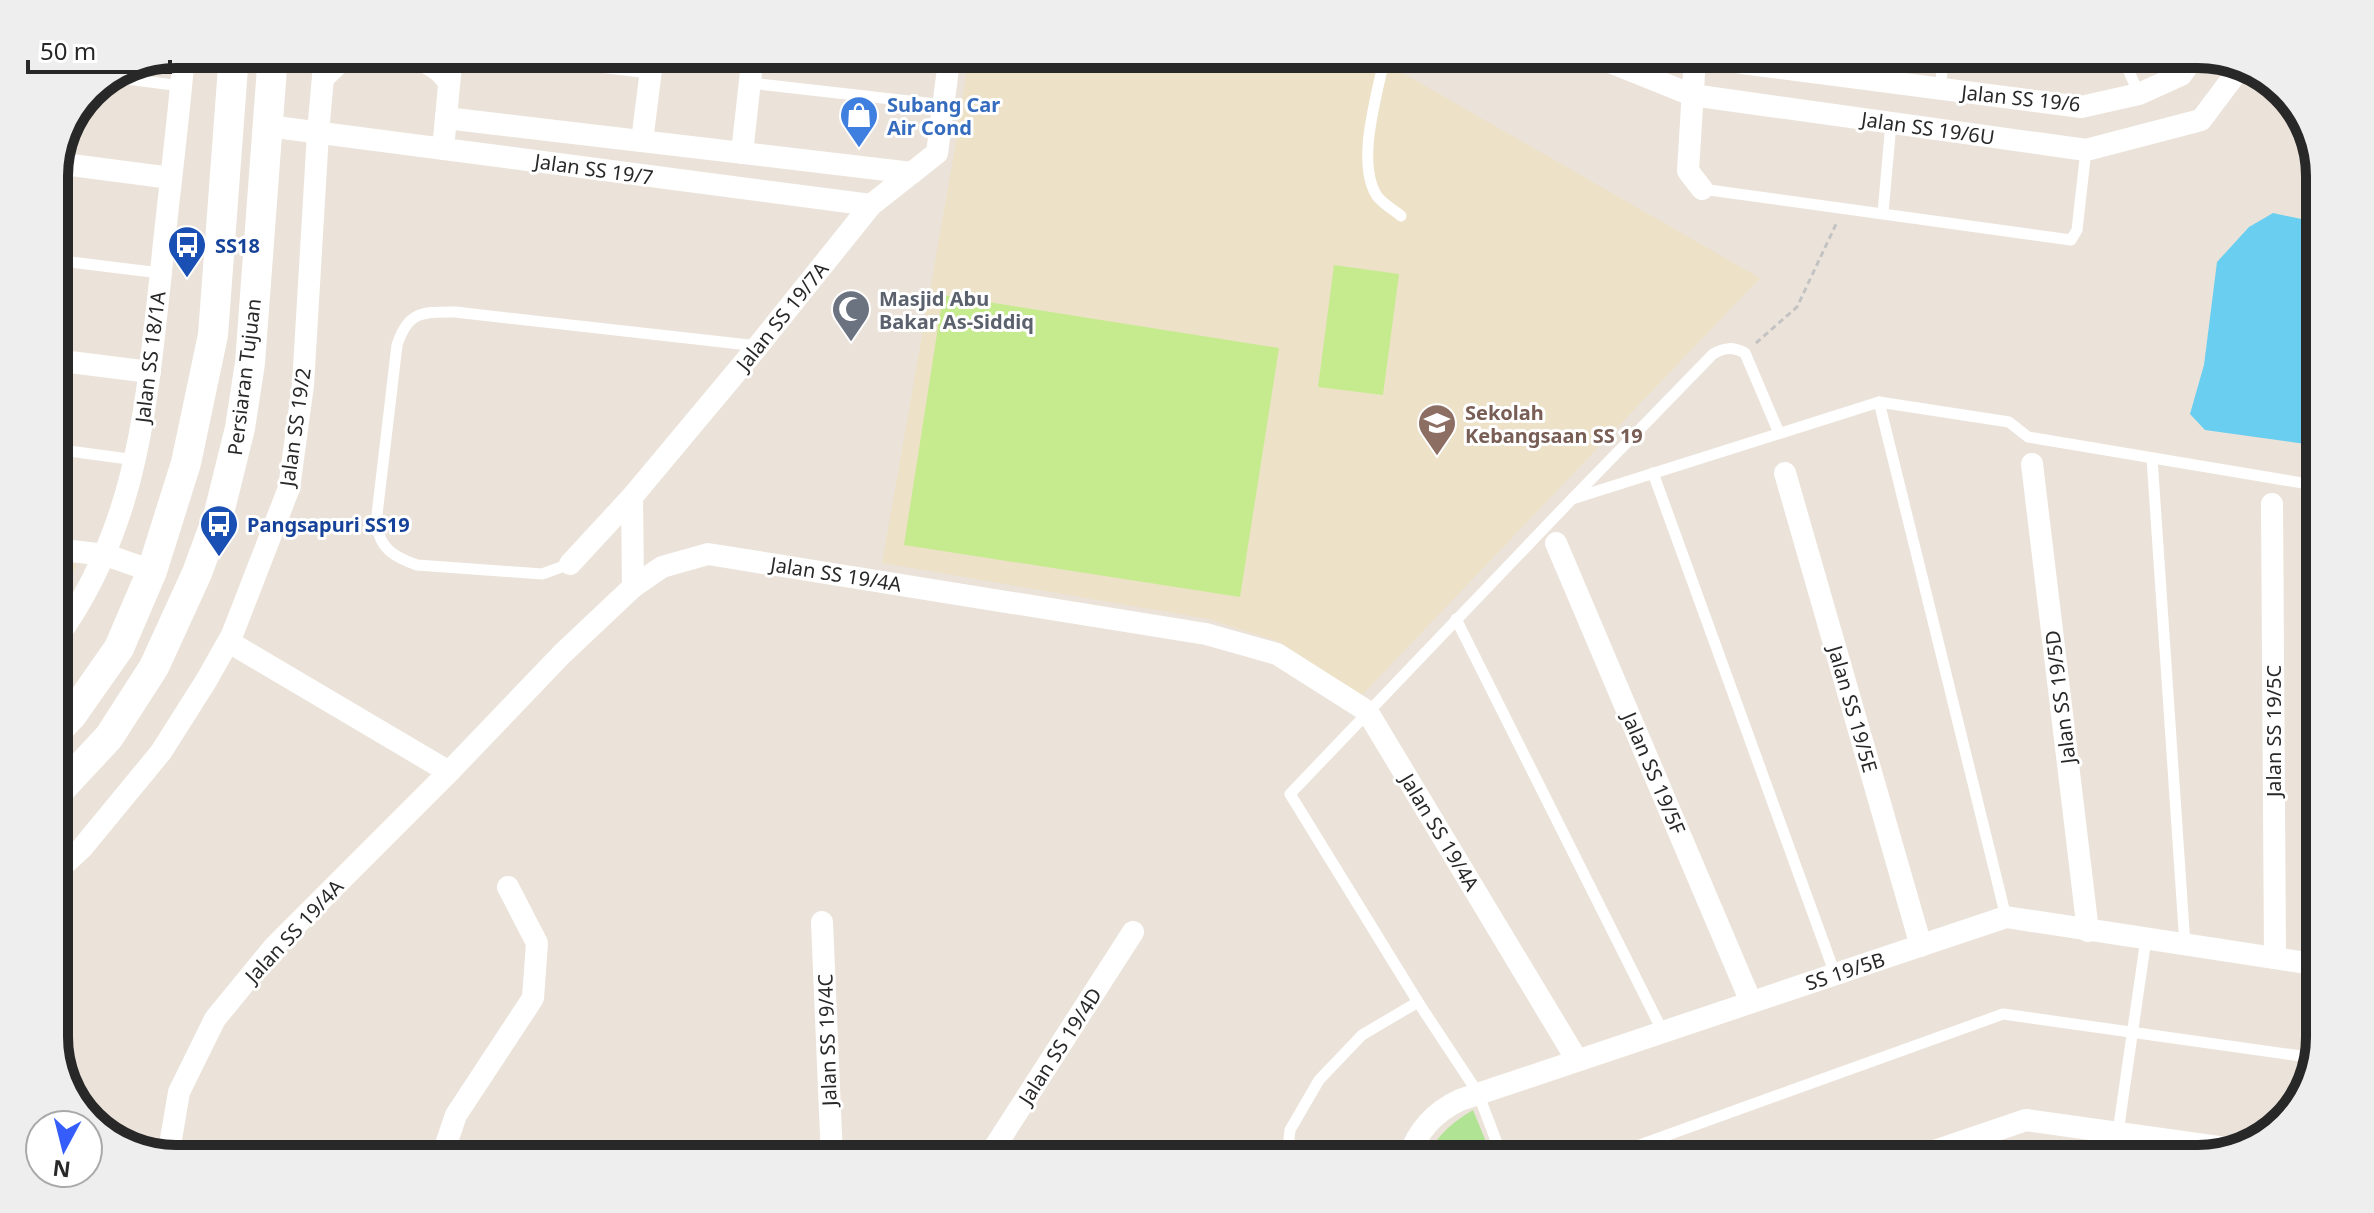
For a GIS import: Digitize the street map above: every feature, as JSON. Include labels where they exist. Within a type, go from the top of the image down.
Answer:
[{"type":"main road","name":"Persiaran Tujuan","points":[[68,719],[119,648],[152,571],[186,463],[213,335],[233,68]]},
{"type":"main road","name":"Persiaran Tujuan","points":[[68,781],[109,737],[154,667],[197,573],[219,513],[240,428],[250,363],[272,68]]},
{"type":"street","name":"Jalan SS 18/1A","points":[[68,621],[106,555],[136,460],[150,372],[183,68]]},
{"type":"street","name":"Jalan SS 19/2","points":[[68,861],[161,752],[229,642],[289,488],[303,385],[324,68]]},
{"type":"street","points":[[443,149],[451,68]]},
{"type":"street","points":[[642,141],[651,68]]},
{"type":"street","points":[[742,153],[752,68]]},
{"type":"street","name":"Jalan SS 19/7A","points":[[570,564],[632,497],[871,205],[937,153],[948,68]]},
{"type":"street","name":"Jalan SS 19/6U","points":[[1625,68],[1692,95],[2086,150],[2201,120],[2235,75]]},
{"type":"street","points":[[1692,68],[1688,171],[1702,189]]},
{"type":"street","name":"Jalan SS 19/6","points":[[1800,68],[2081,107],[2139,94],[2181,75],[2186,68]]},
{"type":"street","name":"Jalan SS 19/7","points":[[446,118],[912,173]]},
{"type":"street","name":"Jalan SS 19/7","points":[[268,126],[871,205]]},
{"type":"street","points":[[69,165],[171,178]]},
{"type":"street","points":[[68,362],[150,372]]},
{"type":"street","name":"Jalan SS 19/5D","points":[[2032,464],[2088,931]]},
{"type":"street","name":"Jalan SS 19/5E","points":[[1785,473],[1921,946]]},
{"type":"street","points":[[632,497],[633,587]]},
{"type":"street","name":"Jalan SS 19/5C","points":[[2272,504],[2275,958]]},
{"type":"street","name":"Jalan SS 19/5F","points":[[1556,543],[1751,1002]]},
{"type":"street","points":[[68,551],[106,555],[152,571]]},
{"type":"street","name":"Jalan SS 19/4A","points":[[170,1145],[179,1092],[215,1019],[274,947],[562,654],[633,587],[662,567],[708,554],[1206,634],[1277,654],[1367,711],[1577,1060]]},
{"type":"street","points":[[229,642],[449,772]]},
{"type":"street","points":[[446,1145],[456,1115],[533,998],[537,943],[508,887]]},
{"type":"street","name":"SS 19/5B","points":[[1415,1145],[1426,1124],[1442,1108],[1478,1093],[2006,917],[2306,963]]},
{"type":"street","name":"Jalan SS 19/4C","points":[[822,922],[831,1145]]},
{"type":"street","name":"Jalan SS 19/4D","points":[[996,1145],[1133,932]]},
{"type":"street","points":[[1952,1145],[2026,1120],[2118,1132],[2149,1145]]},
{"type":"lane","points":[[322,89],[341,68]]},
{"type":"lane","points":[[424,68],[435,75],[449,93]]},
{"type":"lane","points":[[1383,68],[1367,155],[1370,180],[1378,198],[1401,216]]},
{"type":"lane","points":[[1940,89],[1942,68]]},
{"type":"lane","points":[[2127,68],[2139,94]]},
{"type":"lane","points":[[128,79],[181,86]]},
{"type":"lane","points":[[750,83],[944,105]]},
{"type":"lane","points":[[1883,213],[1891,123]]},
{"type":"lane","points":[[1702,189],[2071,240],[2077,230],[2086,150]]},
{"type":"lane","points":[[68,262],[160,273]]},
{"type":"lane","points":[[570,564],[542,574],[417,565],[400,559],[378,537],[376,523],[397,345],[403,326],[414,316],[455,312],[758,346]]},
{"type":"lane","points":[[1498,1145],[1478,1093],[1290,794],[1713,354],[1728,348],[1745,353],[1779,433]]},
{"type":"lane","points":[[1572,499],[1879,402],[2009,422],[2028,437],[2306,484]]},
{"type":"lane","points":[[1879,402],[2006,917]]},
{"type":"lane","points":[[68,451],[136,460]]},
{"type":"lane","points":[[2152,458],[2185,945]]},
{"type":"lane","points":[[1653,473],[1835,974]]},
{"type":"lane","points":[[1456,619],[1663,1032]]},
{"type":"lane","points":[[2118,1132],[2146,939]]},
{"type":"lane","points":[[1288,1145],[1290,1130],[1319,1080],[1362,1035],[1418,1002]]},
{"type":"lane","points":[[1640,1145],[2003,1014],[2304,1056]]},
{"type":"path","points":[[1745,353],[1797,307],[1844,208]]},
{"type":"shaded area","points":[[967,68],[1394,68],[1760,278],[1361,696],[1280,642],[1208,619],[882,563]]},
{"type":"shaded area","points":[[68,563],[77,564],[68,584]]},
{"type":"green space","points":[[1334,265],[1399,274],[1383,395],[1318,387]]},
{"type":"green space","points":[[943,295],[1279,348],[1240,597],[904,545]]},
{"type":"green space","points":[[1473,1110],[1487,1145],[1434,1145],[1458,1120]]},
{"type":"water","points":[[2273,213],[2306,220],[2306,444],[2205,430],[2190,414],[2204,365],[2217,262],[2249,227]]},
{"type":"place","name":"Subang Car Air Cond","points":[[859,149]]},
{"type":"place","name":"SS18","points":[[187,279]]},
{"type":"place","name":"Masjid Abu Bakar As-Siddiq","points":[[851,343]]},
{"type":"place","name":"Sekolah Kebangsaan SS 19","points":[[1437,457]]},
{"type":"place","name":"Pangsapuri SS19","points":[[219,558]]}]
